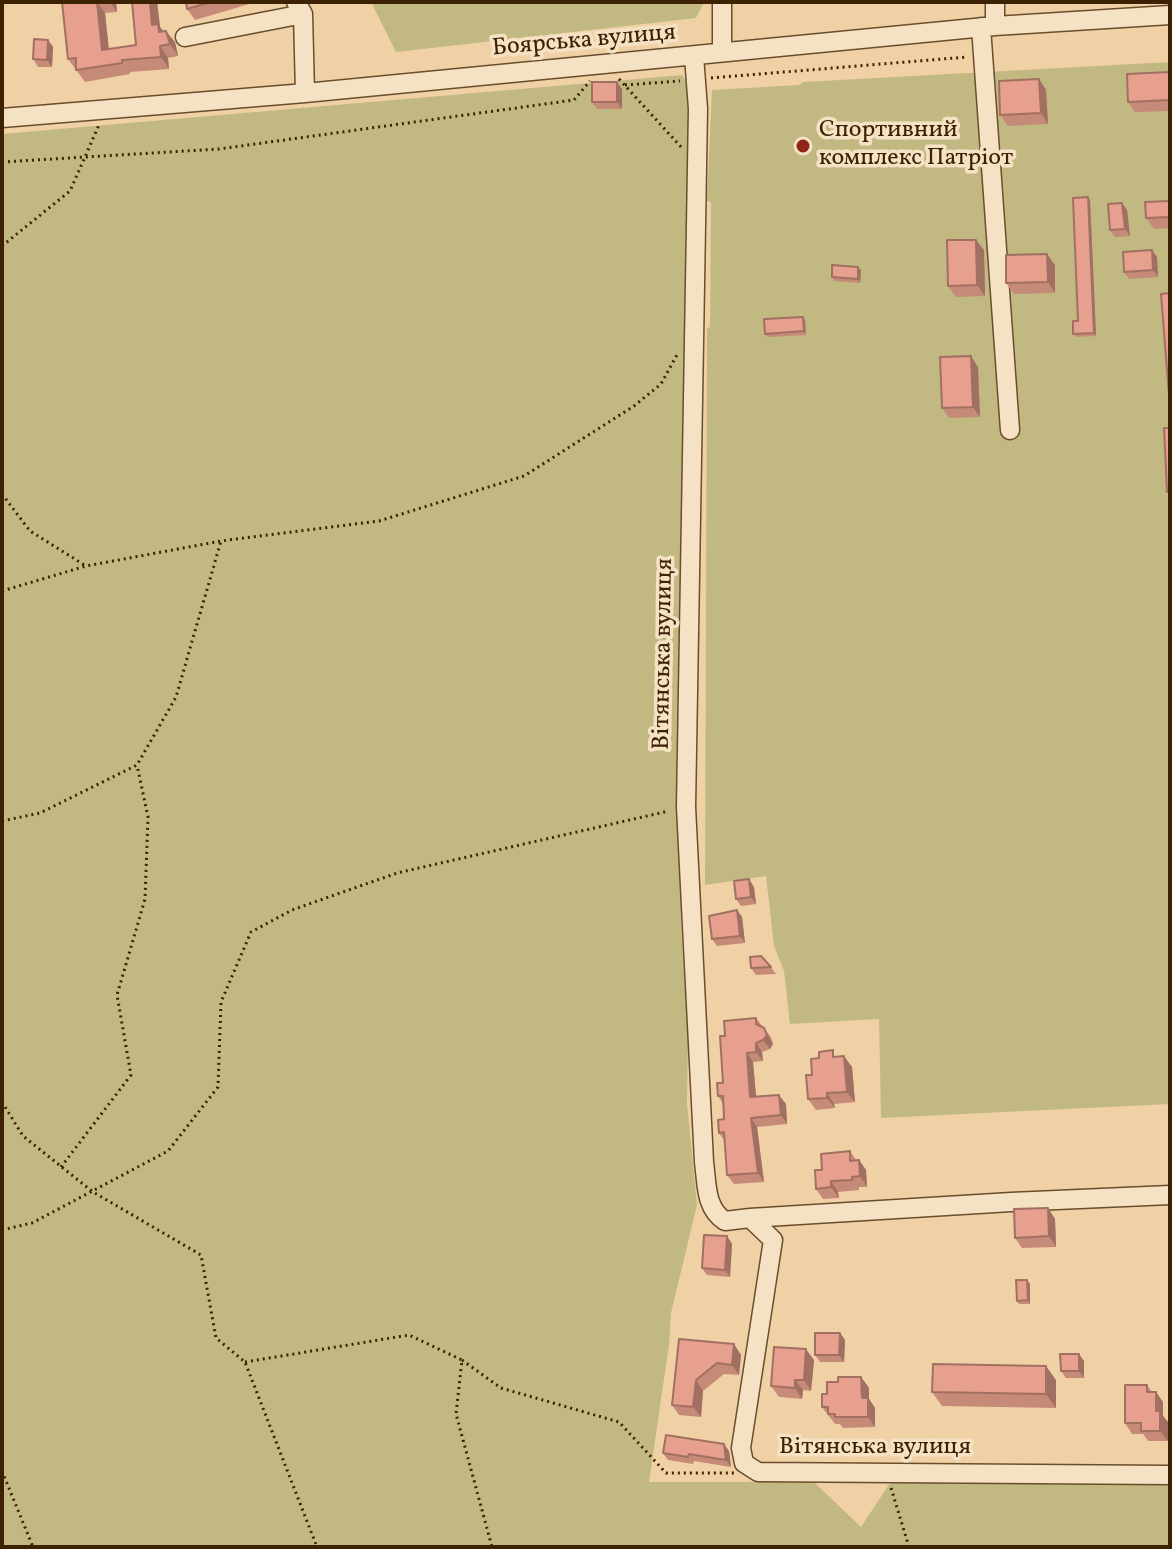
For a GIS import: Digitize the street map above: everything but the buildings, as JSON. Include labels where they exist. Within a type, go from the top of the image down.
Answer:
[{"type":"street","points":[[722,2],[722,52]]},
{"type":"street","points":[[995,2],[983,56],[1010,430]]},
{"type":"street","points":[[185,37],[300,8],[305,93]]},
{"type":"street","name":"Боярська вулиця","points":[[2,118],[305,93],[988,26],[1170,15]]},
{"type":"street","name":"Вітянська вулиця","points":[[694,56],[697,165],[686,807],[704,1162],[709,1203],[716,1215],[725,1221],[1170,1195]]},
{"type":"street","name":"Вітянська вулиця","points":[[750,1218],[773,1240],[741,1448],[744,1463],[758,1472],[1170,1475]]},
{"type":"path","points":[[625,85],[983,56]]},
{"type":"path","points":[[2,162],[219,149],[574,100],[605,64],[697,165]]},
{"type":"path","points":[[2,246],[70,191],[106,109]]},
{"type":"path","points":[[2,591],[86,566],[221,541],[379,521],[524,476],[634,406],[661,384],[681,346],[695,330]]},
{"type":"path","points":[[2,494],[30,531],[86,566]]},
{"type":"path","points":[[2,821],[40,813],[137,765],[176,697],[221,541]]},
{"type":"path","points":[[61,1167],[131,1075],[117,995],[145,899],[148,817],[137,765]]},
{"type":"path","points":[[2,1230],[32,1223],[168,1151],[218,1087],[221,1002],[251,932],[292,910],[397,873],[686,807]]},
{"type":"path","points":[[2,1102],[23,1136],[93,1192],[201,1255],[216,1338],[245,1362],[317,1547]]},
{"type":"path","points":[[245,1362],[409,1335],[462,1360],[501,1388],[619,1422],[666,1473],[758,1472]]},
{"type":"path","points":[[462,1360],[456,1414],[492,1547]]},
{"type":"path","points":[[2,1471],[33,1547]]},
{"type":"path","points":[[886,1473],[909,1547]]},
{"type":"shaded area","points":[[371,2],[704,2],[696,18],[396,52]]},
{"type":"shaded area","points":[[1170,62],[1170,1104],[881,1118],[879,1019],[790,1024],[784,971],[774,946],[766,876],[705,885],[707,328],[710,327],[711,202],[707,201],[712,90],[799,85],[803,82]]},
{"type":"shaded area","points":[[682,75],[703,104],[695,515],[681,924],[688,1041],[687,1103],[697,1205],[671,1313],[649,1482],[814,1482],[861,1527],[892,1480],[1170,1479],[1170,1547],[2,1547],[2,134]]},
{"type":"place","name":"Спортивний комплекс Патріот","points":[[803,146]]}]
